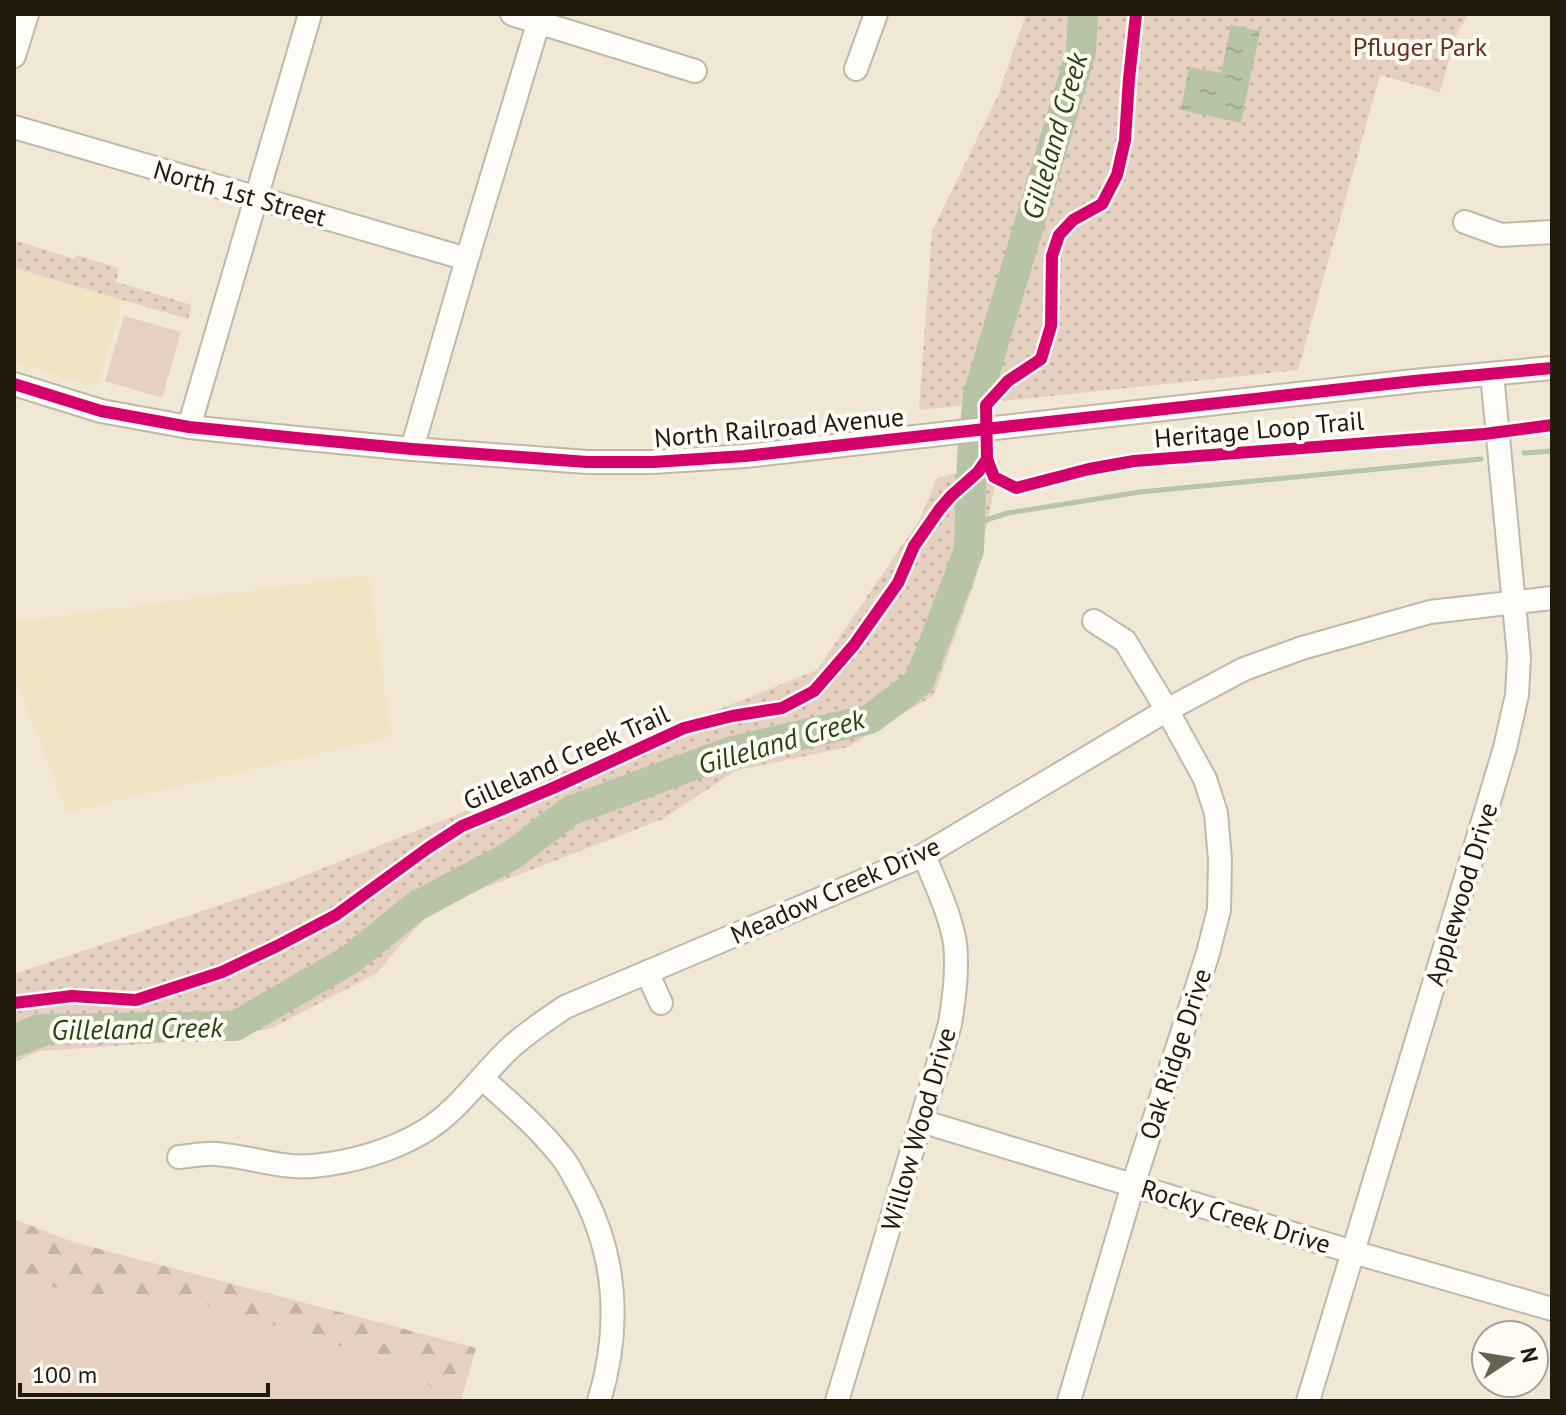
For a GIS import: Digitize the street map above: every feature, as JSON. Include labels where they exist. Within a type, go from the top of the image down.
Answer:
[{"type":"street","points":[[14,56],[27,14]]},
{"type":"street","points":[[189,427],[310,14]]},
{"type":"street","points":[[512,14],[540,18],[695,71]]},
{"type":"street","points":[[856,69],[876,14]]},
{"type":"street","points":[[412,449],[540,18]]},
{"type":"street","name":"North 1st Street","points":[[14,127],[467,259]]},
{"type":"street","points":[[1465,222],[1501,235],[1552,232]]},
{"type":"street","name":"North Railroad Avenue","points":[[14,384],[101,411],[189,427],[412,449],[587,462],[653,462],[745,456],[1552,368]]},
{"type":"street","name":"Applewood Drive","points":[[1308,1401],[1505,748],[1517,695],[1514,601],[1492,374]]},
{"type":"street","name":"Meadow Creek Drive","points":[[179,1157],[213,1154],[270,1164],[308,1166],[363,1158],[393,1146],[425,1131],[453,1109],[515,1044],[565,1007],[924,855],[1167,710],[1244,669],[1355,631],[1430,612],[1552,598]]},
{"type":"street","name":"Oak Ridge Drive","points":[[1069,1401],[1219,910],[1220,860],[1216,813],[1205,779],[1125,641],[1094,621]]},
{"type":"street","name":"Willow Wood Drive","points":[[837,1401],[950,1024],[955,990],[955,944],[924,855]]},
{"type":"street","points":[[647,972],[661,1003]]},
{"type":"street","points":[[483,1079],[534,1125],[564,1158],[590,1204],[603,1240],[613,1285],[614,1320],[606,1379],[599,1401]]},
{"type":"street","name":"Rocky Creek Drive","points":[[921,1121],[1552,1309]]},
{"type":"shaded area","points":[[14,268],[123,300],[97,387],[14,362]]},
{"type":"shaded area","points":[[369,575],[391,737],[67,812],[14,675],[14,622]]},
{"type":"green space","name":"Pfluger Park","points":[[1026,14],[1468,14],[1456,36],[1440,92],[1380,75],[1298,370],[919,410],[932,231],[998,96]]},
{"type":"green space","points":[[14,240],[74,259],[76,255],[119,268],[116,282],[192,305],[188,319],[14,268]]},
{"type":"green space","points":[[124,316],[181,332],[162,398],[105,381]]},
{"type":"green space","points":[[1000,461],[976,578],[934,695],[848,747],[735,771],[663,819],[437,906],[377,973],[270,1029],[159,1043],[40,1051],[14,1062],[14,974],[291,881],[817,670],[920,519],[937,478]]},
{"type":"green space","points":[[14,1219],[73,1242],[476,1348],[461,1401],[441,1401],[410,1361],[361,1352],[188,1299],[75,1293],[14,1277]]},
{"type":"green space","points":[[14,1277],[75,1293],[188,1299],[361,1352],[410,1361],[441,1401],[14,1401]]},
{"type":"water","points":[[1231,25],[1260,31],[1241,123],[1181,110],[1189,67],[1221,73]]},
{"type":"water","points":[[139,1015],[129,1038],[62,1040],[14,1058],[14,1027],[21,1023]]},
{"type":"waterway","name":"Gilleland Creek","points":[[14,1040],[39,1029],[235,1026],[351,959],[415,907],[512,855],[570,811],[732,751],[870,719],[919,682],[969,550],[978,395],[1081,52],[1083,14]]},
{"type":"waterway","points":[[1524,453],[1552,451]]},
{"type":"waterway","points":[[970,525],[1008,513],[1140,492],[1481,459]]},
{"type":"cycle path","name":"Gilleland Creek Trail","points":[[14,1003],[72,996],[136,1000],[222,972],[336,915],[462,826],[684,728],[782,708],[814,691],[854,645],[898,583],[914,546],[939,510],[987,459],[986,405],[1008,381],[1041,359],[1051,326],[1052,256],[1059,235],[1073,220],[1102,204],[1117,175],[1125,140],[1136,14]]},
{"type":"cycle path","name":"Heritage Loop Trail","points":[[14,384],[101,411],[189,427],[412,449],[587,462],[653,462],[745,456],[1552,368]]},
{"type":"cycle path","name":"Heritage Loop Trail","points":[[987,459],[994,477],[1016,488],[1134,461],[1484,434],[1552,425]]}]
